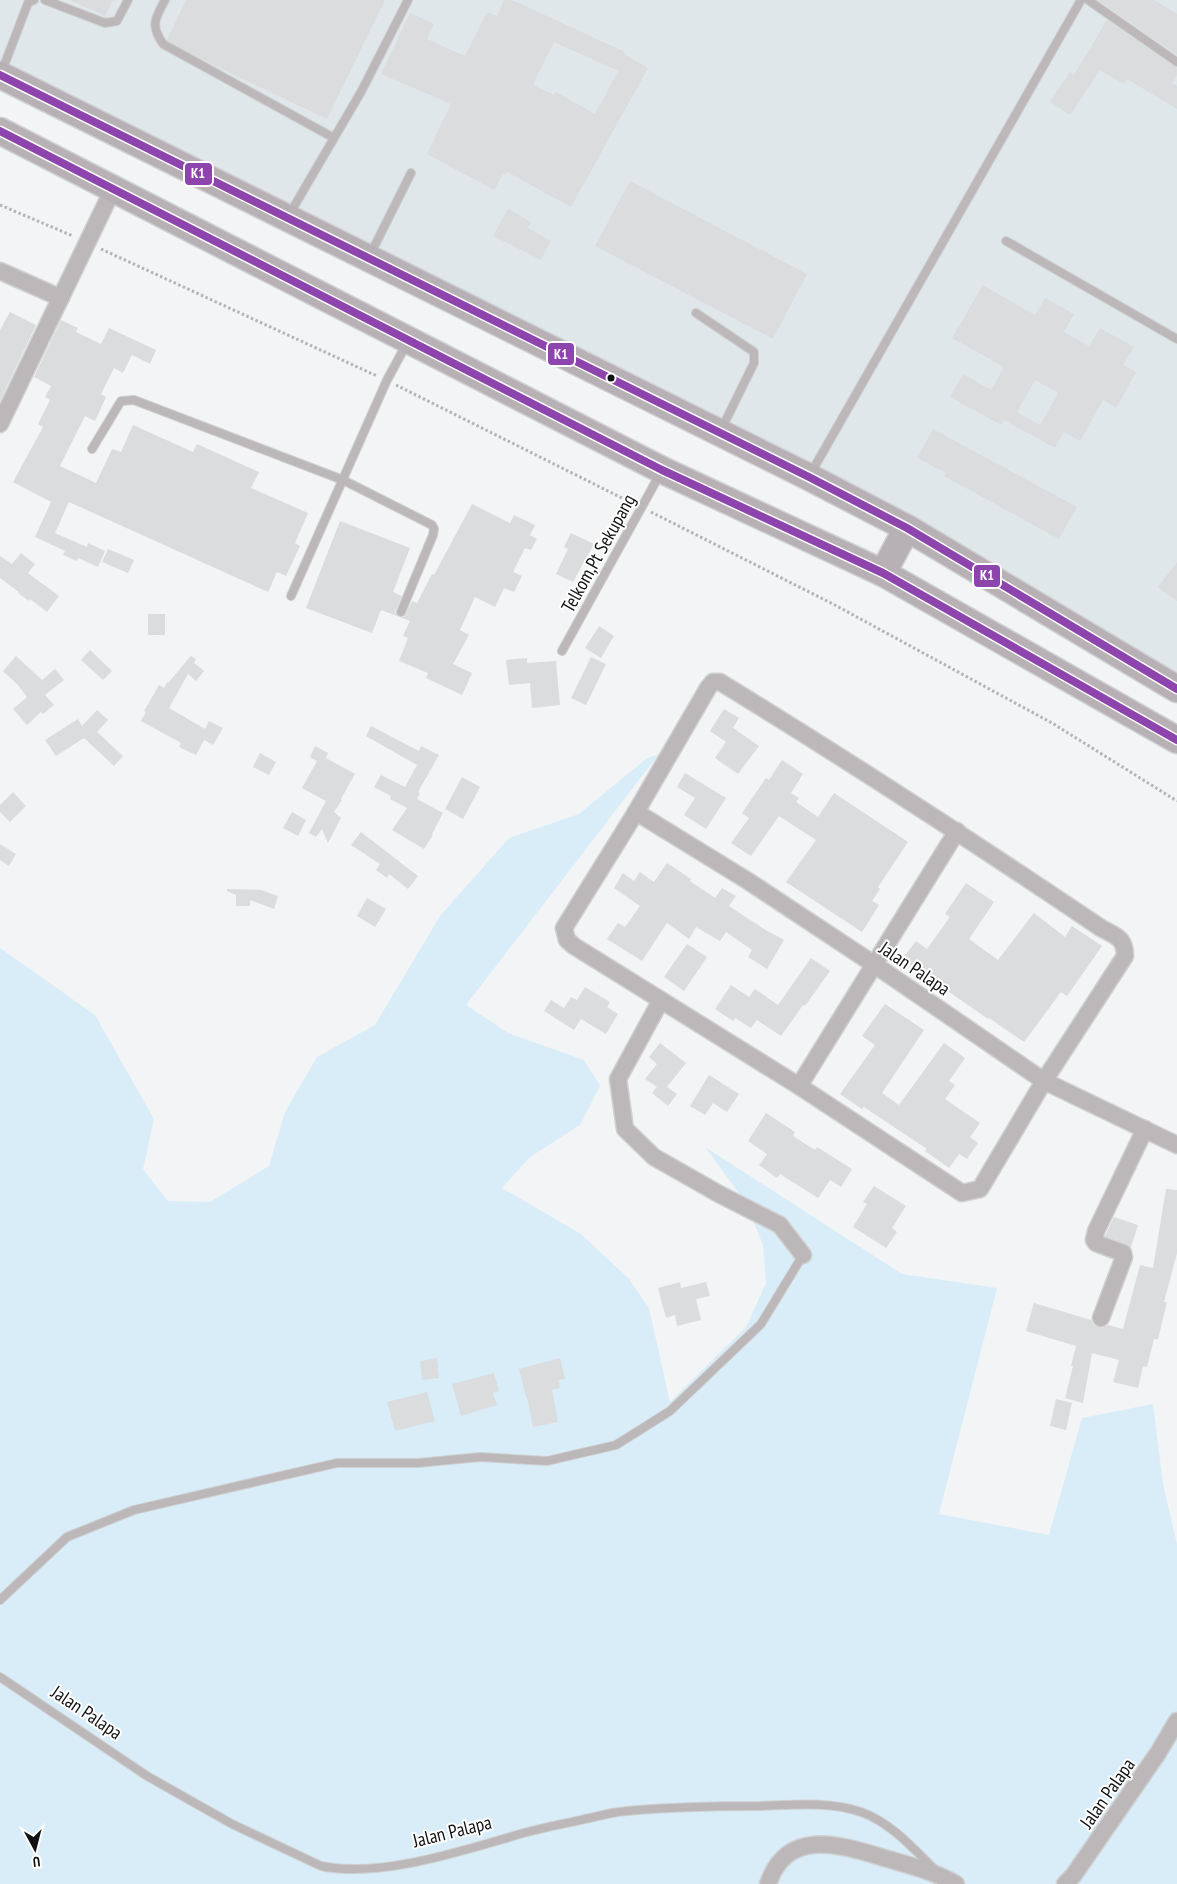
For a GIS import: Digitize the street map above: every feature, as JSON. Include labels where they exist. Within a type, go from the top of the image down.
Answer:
[{"type":"highway","points":[[0,75],[287,219],[809,476],[907,528],[1177,689]]},
{"type":"highway","points":[[0,130],[662,470],[883,573],[1177,740]]},
{"type":"highway","points":[[883,573],[907,528]]},
{"type":"street","points":[[0,424],[113,189]]},
{"type":"street","points":[[0,271],[60,298]]},
{"type":"street","points":[[713,682],[720,682],[830,749],[957,831],[1101,928],[1121,939],[1125,947],[1125,956],[1044,1081],[980,1189],[962,1193],[799,1086],[567,940],[564,928],[713,682]]},
{"type":"street","name":"Jalan Palapa","points":[[636,812],[748,881],[875,964],[1044,1081],[1177,1145]]},
{"type":"street","points":[[799,1086],[957,831]]},
{"type":"street","points":[[660,1000],[618,1079],[624,1129],[654,1157],[719,1194],[780,1224],[803,1255]]},
{"type":"street","points":[[1102,1318],[1124,1257],[1123,1253],[1096,1243],[1094,1240],[1096,1231],[1145,1129]]},
{"type":"street","name":"Jalan Palapa","points":[[1064,1884],[1073,1876],[1152,1762],[1177,1721]]},
{"type":"street","name":"Jalan Palapa","points":[[768,1884],[775,1869],[786,1855],[801,1848],[826,1843],[853,1849],[940,1875],[956,1884]]},
{"type":"lane","points":[[0,75],[28,3],[34,0]]},
{"type":"lane","points":[[45,0],[110,24],[117,21],[128,0]]},
{"type":"lane","points":[[164,0],[156,18],[156,33],[163,44],[334,138]]},
{"type":"lane","points":[[287,219],[361,92],[408,0]]},
{"type":"lane","points":[[809,476],[1081,0]]},
{"type":"lane","points":[[1088,0],[1177,62]]},
{"type":"lane","points":[[368,259],[411,173]]},
{"type":"lane","points":[[1006,241],[1177,339]]},
{"type":"lane","points":[[696,313],[754,352],[754,363],[720,432]]},
{"type":"lane","points":[[291,596],[387,380],[408,341]]},
{"type":"lane","points":[[92,448],[121,401],[134,400],[343,480],[432,525],[434,530],[401,612]]},
{"type":"lane","name":"Telkom,Pt Sekupang","points":[[562,651],[662,470]]},
{"type":"lane","points":[[0,1600],[66,1537],[134,1510],[337,1463],[418,1463],[480,1457],[548,1461],[616,1445],[670,1411],[761,1324],[803,1255]]},
{"type":"lane","name":"Jalan Palapa","points":[[0,1677],[147,1776],[232,1824],[321,1866],[358,1870],[393,1866],[442,1855],[540,1828],[626,1811],[800,1805],[830,1806],[863,1813],[885,1825],[908,1842],[940,1875]]},
{"type":"path","points":[[0,205],[88,243],[387,380],[833,604],[1052,723],[1177,801]]},
{"type":"shaded area","points":[[0,0],[1177,0],[1177,673],[869,495],[0,74]]},
{"type":"shaded area","points":[[659,754],[466,1005],[508,1033],[584,1060],[600,1086],[580,1125],[530,1157],[502,1188],[581,1234],[629,1279],[649,1308],[670,1402],[746,1327],[766,1283],[763,1245],[746,1203],[705,1147],[902,1274],[997,1288],[939,1514],[1049,1535],[1082,1418],[1153,1404],[1163,1484],[1177,1544],[1177,1884],[0,1884],[0,948],[95,1015],[154,1119],[143,1169],[168,1201],[210,1202],[269,1166],[285,1112],[317,1057],[375,1025],[440,916],[509,838],[579,814],[646,759]]},
{"type":"building","points":[[70,0],[113,0],[105,16]]},
{"type":"building","points":[[186,0],[385,0],[327,119],[199,58],[167,40]]},
{"type":"building","points":[[504,0],[512,0],[625,52],[624,54],[648,68],[571,207],[507,172],[505,175],[503,174],[494,190],[427,154],[451,104],[381,74],[410,13],[434,24],[427,39],[465,56],[487,12],[497,16]],"holes":[[[554,42],[618,71],[595,114],[556,92],[554,95],[533,85]]]},
{"type":"building","points":[[1098,0],[1154,0],[1177,14],[1177,55]]},
{"type":"building","points":[[1107,20],[1177,68],[1177,75],[1172,83],[1177,86],[1177,109],[1127,79],[1124,84],[1100,70],[1070,115],[1050,102],[1070,72],[1074,75]]},
{"type":"building","points":[[630,181],[807,274],[773,339],[595,246]]},
{"type":"building","points":[[508,209],[531,222],[528,228],[551,241],[541,260],[493,236]]},
{"type":"building","points":[[983,285],[1035,315],[1045,298],[1074,314],[1064,332],[1089,346],[1100,328],[1134,347],[1123,365],[1136,372],[1116,408],[1103,400],[1080,441],[1064,432],[1055,448],[1004,420],[1001,425],[950,397],[963,374],[991,390],[1004,367],[952,338]],"holes":[[[1035,380],[1058,393],[1040,425],[1017,412]]]},
{"type":"building","points":[[10,312],[36,325],[0,401],[0,330]]},
{"type":"building","points":[[61,320],[78,328],[76,332],[101,344],[109,328],[156,350],[150,364],[132,355],[123,373],[114,368],[101,394],[106,397],[95,421],[85,416],[60,466],[96,483],[112,449],[121,452],[133,425],[193,452],[197,444],[259,472],[251,488],[308,513],[295,543],[300,546],[286,576],[277,572],[268,592],[69,502],[55,533],[87,547],[88,543],[105,551],[98,567],[78,558],[77,561],[63,555],[65,551],[35,537],[51,502],[13,482],[43,427],[38,424],[50,400],[45,397],[51,386],[34,377]]},
{"type":"building","points":[[933,429],[1077,507],[1059,539],[944,476],[946,473],[917,458]]},
{"type":"building","points":[[472,504],[510,523],[514,515],[535,525],[530,535],[537,539],[531,550],[525,548],[513,572],[522,576],[514,592],[504,588],[495,607],[475,597],[460,630],[469,635],[453,664],[472,673],[462,695],[426,678],[428,673],[399,661],[408,638],[403,636],[410,621],[399,617],[404,617],[412,601],[417,603]]},
{"type":"building","points":[[340,521],[410,548],[393,592],[402,596],[395,612],[398,616],[381,610],[372,633],[306,608]]},
{"type":"building","points":[[571,533],[594,544],[573,582],[556,574],[568,549],[564,547]]},
{"type":"building","points":[[108,549],[134,560],[128,573],[102,562]]},
{"type":"building","points":[[21,553],[35,564],[28,573],[59,596],[47,612],[30,599],[29,601],[0,578],[0,556],[12,564]]},
{"type":"building","points":[[1177,562],[1177,601],[1158,587]]},
{"type":"building","points":[[148,614],[165,614],[165,635],[148,635]]},
{"type":"building","points":[[599,626],[614,636],[601,658],[585,648]]},
{"type":"building","points":[[90,650],[112,671],[103,680],[81,660]]},
{"type":"building","points":[[16,656],[42,680],[55,669],[64,680],[45,695],[54,705],[43,714],[41,712],[27,725],[13,709],[27,697],[18,685],[3,671]]},
{"type":"building","points":[[191,656],[196,659],[194,663],[204,671],[196,681],[188,674],[169,708],[205,729],[209,721],[223,728],[213,745],[204,740],[196,755],[179,747],[181,743],[141,721],[146,712],[144,711],[159,685],[164,688],[167,682]]},
{"type":"building","points":[[591,657],[606,664],[586,705],[571,698]]},
{"type":"building","points":[[527,658],[527,663],[556,661],[560,705],[532,708],[530,683],[509,685],[506,660]]},
{"type":"building","points":[[724,709],[739,718],[733,728],[759,746],[738,774],[715,758],[726,742],[710,731]]},
{"type":"building","points":[[97,710],[108,720],[97,732],[123,756],[114,766],[84,738],[56,756],[45,740],[78,719],[82,726]]},
{"type":"building","points":[[371,726],[419,751],[421,746],[439,755],[418,792],[420,793],[417,799],[443,813],[424,849],[392,830],[407,808],[390,799],[391,796],[374,787],[381,775],[405,787],[417,765],[366,736]]},
{"type":"building","points":[[315,746],[328,753],[326,758],[355,774],[334,812],[341,818],[328,843],[322,829],[316,837],[309,833],[326,801],[302,788],[317,761],[310,757]]},
{"type":"building","points":[[260,753],[276,762],[269,775],[253,767]]},
{"type":"building","points":[[782,760],[803,774],[791,793],[799,798],[796,802],[818,817],[834,793],[908,842],[878,887],[880,889],[872,901],[879,905],[862,932],[786,882],[816,840],[779,816],[751,856],[731,843],[749,818],[742,813],[766,778],[769,780]]},
{"type":"building","points":[[685,773],[726,798],[706,829],[684,815],[695,798],[677,787]]},
{"type":"building","points":[[462,777],[480,787],[463,819],[445,809]]},
{"type":"building","points":[[13,792],[26,806],[10,822],[0,812],[0,805]]},
{"type":"building","points":[[292,812],[306,820],[298,836],[283,828]]},
{"type":"building","points":[[361,832],[418,876],[408,889],[389,874],[387,878],[376,870],[380,864],[351,845]]},
{"type":"building","points":[[0,844],[16,854],[9,866],[0,860]]},
{"type":"building","points":[[667,863],[715,898],[722,888],[736,896],[729,906],[784,940],[767,969],[748,957],[752,950],[726,932],[720,941],[696,927],[689,939],[667,923],[642,961],[607,939],[618,923],[625,927],[640,906],[614,888],[623,873],[634,881],[640,872],[654,882]]},
{"type":"building","points":[[966,883],[994,902],[969,939],[998,960],[1034,913],[1065,937],[1072,926],[1102,946],[1067,996],[1061,992],[1024,1042],[902,959],[916,941],[927,949],[950,917],[945,914]]},
{"type":"building","points":[[227,889],[261,890],[278,896],[274,909],[250,900],[250,906],[236,906],[236,895],[227,891]]},
{"type":"building","points":[[367,898],[386,909],[375,927],[357,916]]},
{"type":"building","points":[[687,944],[707,957],[684,991],[664,977]]},
{"type":"building","points":[[811,958],[830,971],[781,1036],[757,1020],[751,1028],[735,1018],[733,1021],[715,1009],[731,985],[749,997],[755,989],[778,1005]]},
{"type":"building","points":[[585,987],[610,1002],[607,1007],[618,1014],[606,1034],[581,1019],[574,1030],[544,1011],[551,1000],[564,1008],[571,997],[577,1000]]},
{"type":"building","points":[[885,1004],[924,1030],[882,1093],[899,1105],[944,1043],[965,1058],[949,1081],[955,1085],[945,1099],[980,1123],[970,1137],[978,1143],[967,1159],[959,1154],[949,1168],[925,1151],[927,1149],[864,1107],[862,1109],[840,1094],[875,1045],[862,1036]]},
{"type":"building","points":[[660,1043],[686,1063],[667,1087],[677,1094],[668,1106],[652,1093],[657,1087],[645,1079],[657,1064],[649,1057]]},
{"type":"building","points":[[709,1075],[739,1094],[727,1112],[713,1103],[705,1115],[690,1106]]},
{"type":"building","points":[[766,1113],[795,1132],[793,1136],[815,1150],[817,1147],[852,1169],[841,1187],[830,1180],[818,1198],[780,1174],[777,1178],[759,1165],[767,1154],[748,1141]]},
{"type":"building","points":[[874,1186],[906,1206],[892,1228],[897,1232],[886,1248],[853,1227],[867,1204],[863,1202]]},
{"type":"building","points":[[1166,1189],[1177,1190],[1177,1253],[1164,1302],[1167,1302],[1158,1339],[1154,1339],[1147,1367],[1143,1366],[1138,1388],[1113,1382],[1119,1360],[1092,1353],[1083,1403],[1065,1398],[1076,1346],[1026,1331],[1034,1303],[1091,1320],[1098,1327],[1103,1328],[1108,1325],[1123,1329],[1140,1265],[1153,1268]]},
{"type":"building","points":[[1114,1217],[1138,1225],[1131,1247],[1105,1236]]},
{"type":"building","points":[[680,1282],[681,1288],[706,1282],[710,1296],[696,1299],[701,1320],[677,1326],[675,1315],[666,1318],[658,1288]]},
{"type":"building","points":[[437,1358],[439,1378],[422,1380],[420,1361]]},
{"type":"building","points":[[560,1358],[565,1379],[558,1380],[560,1388],[552,1390],[558,1422],[533,1427],[519,1369]]},
{"type":"building","points":[[494,1373],[499,1391],[493,1393],[497,1405],[461,1416],[452,1384]]},
{"type":"building","points":[[427,1392],[435,1421],[395,1431],[387,1402]]},
{"type":"building","points":[[1056,1399],[1072,1403],[1066,1430],[1050,1426]]},
{"type":"transit line","name":"K1","points":[[0,75],[809,477],[907,528],[1177,689]]},
{"type":"transit line","name":"K1","points":[[0,131],[662,470],[883,573],[1177,740]]}]
